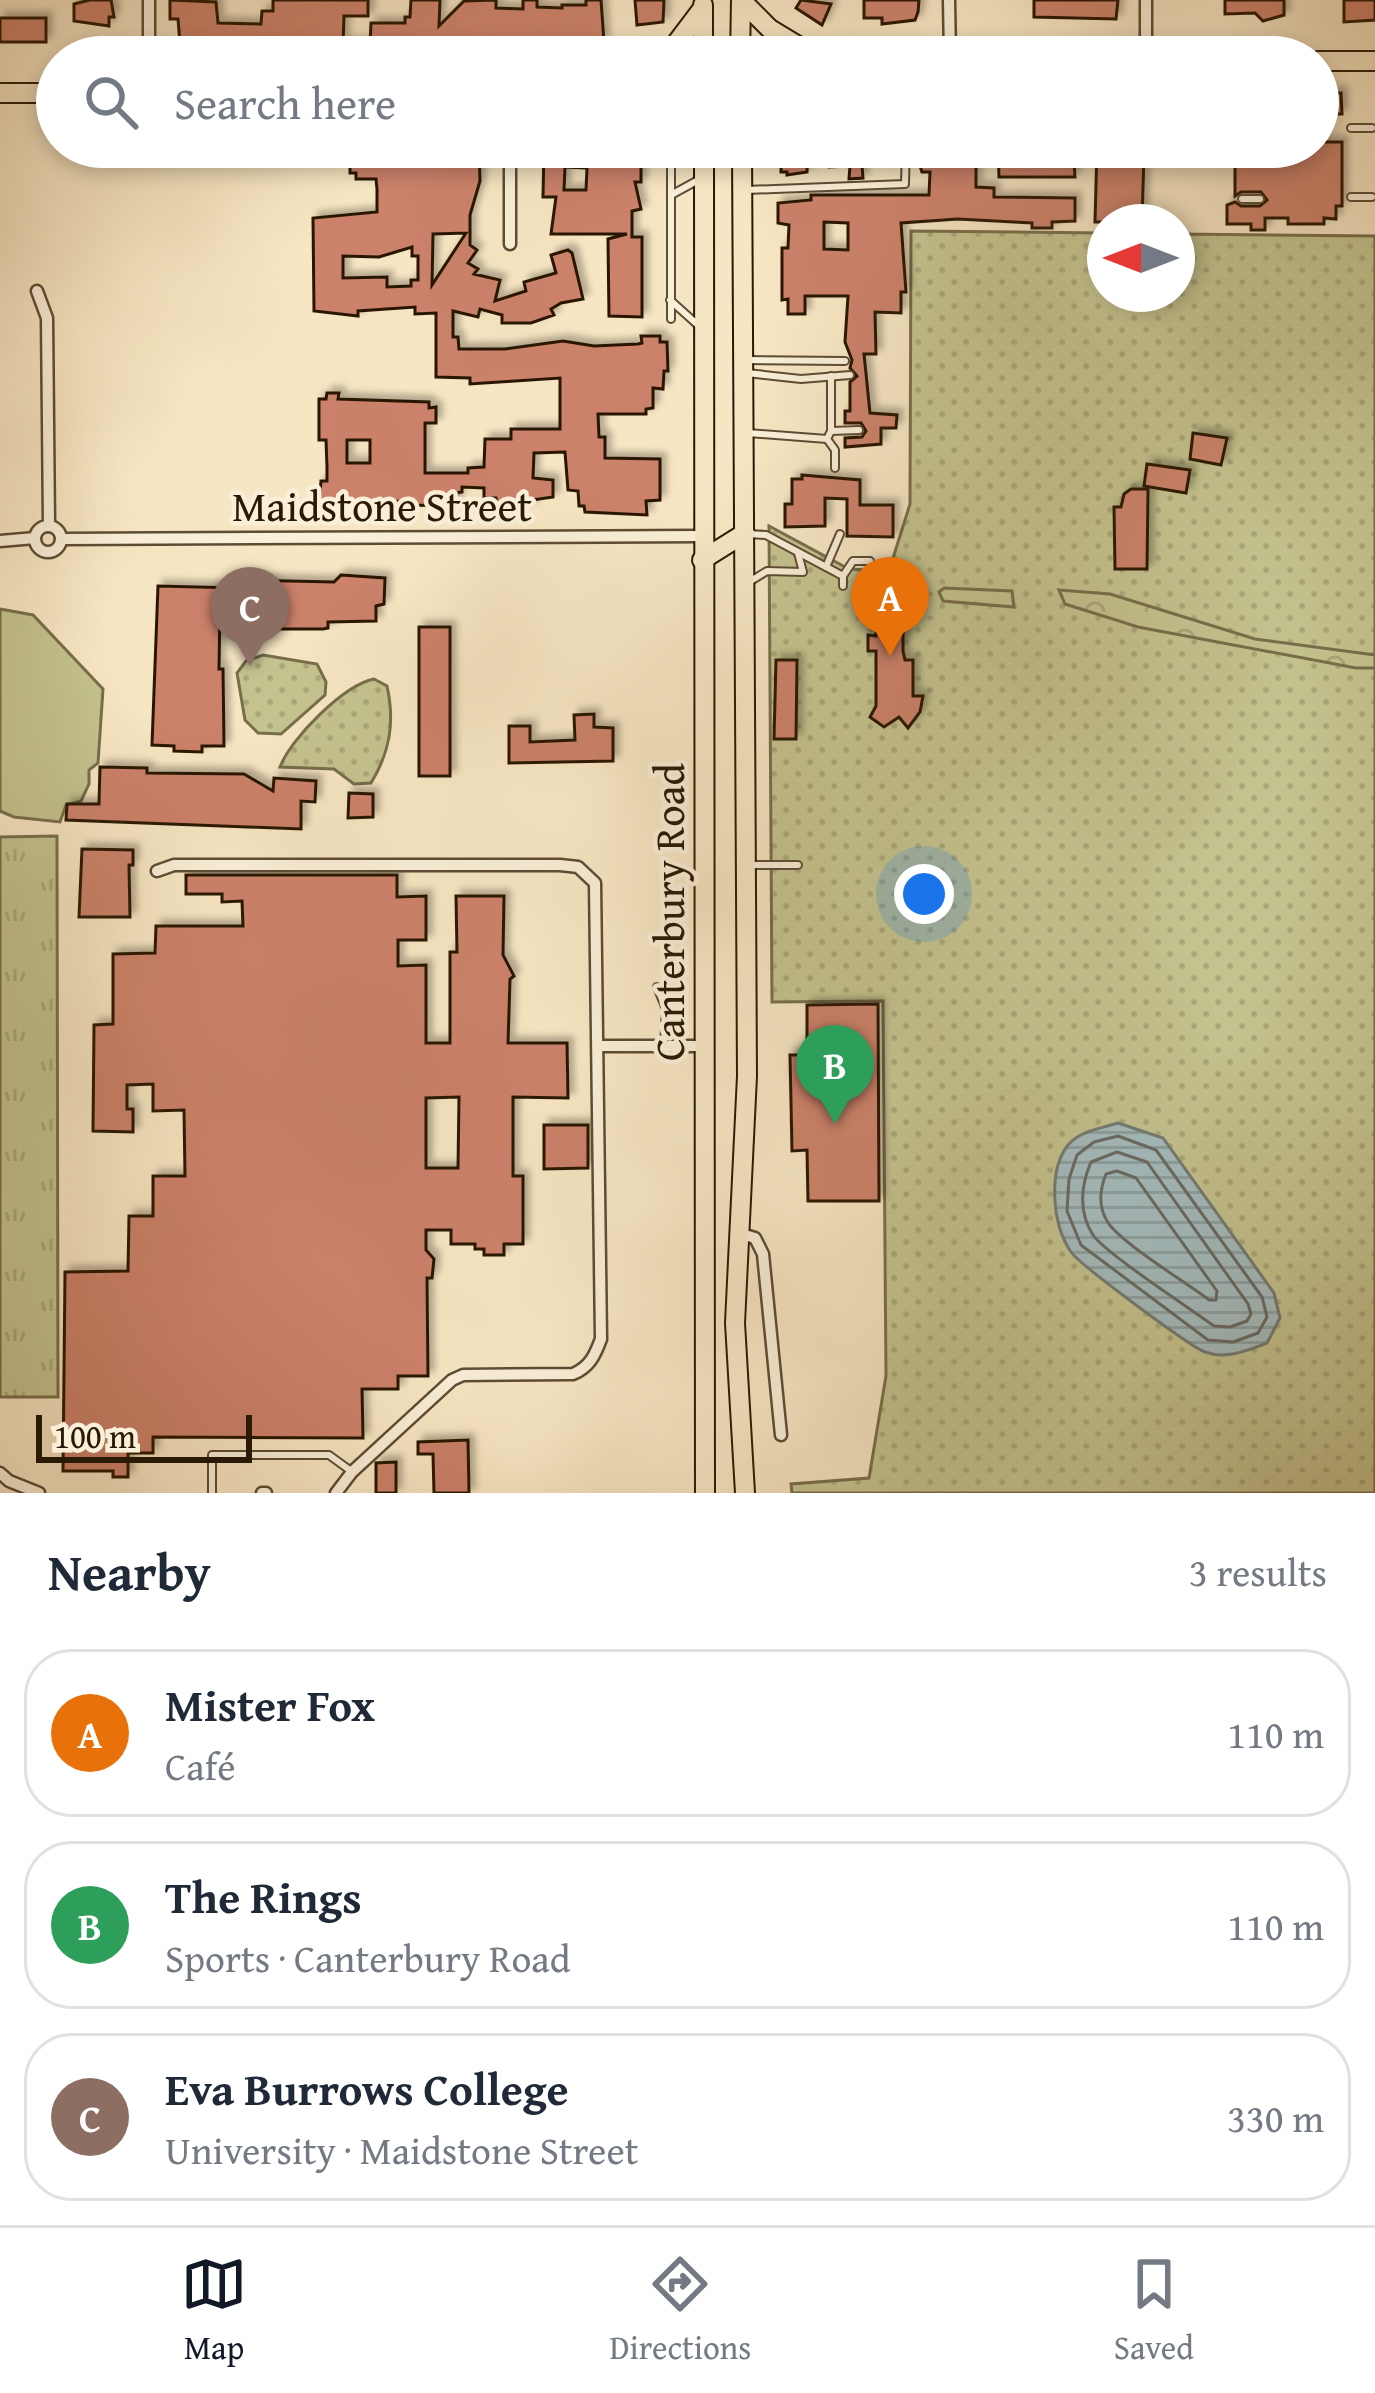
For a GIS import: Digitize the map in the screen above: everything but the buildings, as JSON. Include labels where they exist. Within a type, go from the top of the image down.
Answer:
[{"type":"main road","points":[[741,0],[781,36]]},
{"type":"main road","points":[[740,36],[741,0]]},
{"type":"main road","points":[[680,36],[703,4]]},
{"type":"main road","points":[[703,4],[703,36]]},
{"type":"main road","points":[[1339,61],[1375,61]]},
{"type":"main road","points":[[0,94],[36,93]]},
{"type":"main road","name":"Canterbury Road","points":[[704,168],[705,1493]]},
{"type":"main road","name":"Canterbury Road","points":[[742,168],[747,1076],[735,1323],[746,1493]]},
{"type":"main road","points":[[702,560],[745,533]]},
{"type":"main road","points":[[705,1076],[747,1076]]},
{"type":"street","points":[[148,0],[148,36]]},
{"type":"street","points":[[949,0],[950,36]]},
{"type":"street","points":[[1146,0],[1146,36]]},
{"type":"street","points":[[510,168],[510,244]]},
{"type":"street","points":[[37,291],[46,318],[49,525]]},
{"type":"street","points":[[49,525],[62,539],[58,548],[48,552],[38,548],[35,538],[39,529],[49,525]]},
{"type":"street","name":"Maidstone Street","points":[[62,539],[702,536]]},
{"type":"street","points":[[0,541],[35,538]]},
{"type":"street","points":[[157,872],[173,865],[578,867],[595,883],[601,1339],[593,1359],[573,1374],[452,1380],[352,1472],[336,1493]]},
{"type":"street","points":[[599,1046],[705,1046]]},
{"type":"street","points":[[738,1233],[754,1238],[763,1254],[781,1435]]},
{"type":"street","points":[[3,1483],[39,1493]]},
{"type":"lane","points":[[1351,128],[1372,128]]},
{"type":"lane","points":[[670,168],[671,319]]},
{"type":"lane","points":[[742,190],[905,184],[905,168]]},
{"type":"lane","points":[[671,195],[704,178]]},
{"type":"lane","points":[[1351,197],[1372,197]]},
{"type":"lane","points":[[1242,199],[1260,199]]},
{"type":"lane","points":[[670,300],[703,330]]},
{"type":"lane","points":[[744,366],[845,361]]},
{"type":"lane","points":[[744,366],[800,379],[850,375]]},
{"type":"lane","points":[[831,376],[829,435],[835,468]]},
{"type":"lane","points":[[744,433],[829,435],[859,430]]},
{"type":"lane","points":[[745,533],[766,536],[843,576]]},
{"type":"lane","points":[[826,567],[839,549],[840,535]]},
{"type":"lane","points":[[746,584],[767,571],[803,572],[797,552]]},
{"type":"lane","points":[[843,586],[843,576],[854,561],[870,561]]},
{"type":"lane","points":[[746,865],[798,865]]},
{"type":"lane","points":[[657,987],[666,1009],[664,1046]]},
{"type":"lane","points":[[212,1493],[212,1455],[329,1455],[352,1472]]},
{"type":"green space","points":[[911,231],[1087,233],[1087,312],[1195,312],[1195,234],[1375,236],[1375,1493],[792,1493],[791,1484],[869,1478],[886,1376],[883,1001],[772,1002],[769,526],[849,569],[889,571],[910,504]]},
{"type":"green space","points":[[944,588],[1012,591],[1014,607],[943,601],[939,592]]},
{"type":"green space","points":[[1059,590],[1110,594],[1255,639],[1375,655],[1375,668],[1138,627],[1065,604]]},
{"type":"green space","points":[[0,609],[33,615],[103,689],[98,763],[89,770],[81,801],[66,805],[60,822],[0,811]]},
{"type":"green space","points":[[263,655],[317,664],[326,682],[325,695],[281,734],[258,733],[245,720],[237,673],[246,661]]},
{"type":"green space","points":[[374,679],[387,686],[391,712],[387,748],[371,783],[354,784],[334,769],[280,767],[320,714],[348,691]]},
{"type":"green space","points":[[57,836],[58,1397],[0,1397],[0,837]]},
{"type":"water","points":[[1118,1123],[1163,1138],[1274,1293],[1280,1318],[1267,1343],[1229,1355],[1205,1352],[1071,1252],[1055,1199],[1061,1156],[1079,1136]]},
{"type":"place","name":"Mister Fox","points":[[890,656]]},
{"type":"place","name":"Eva Burrows College","points":[[250,666]]},
{"type":"place","name":"The Rings","points":[[835,1124]]}]
